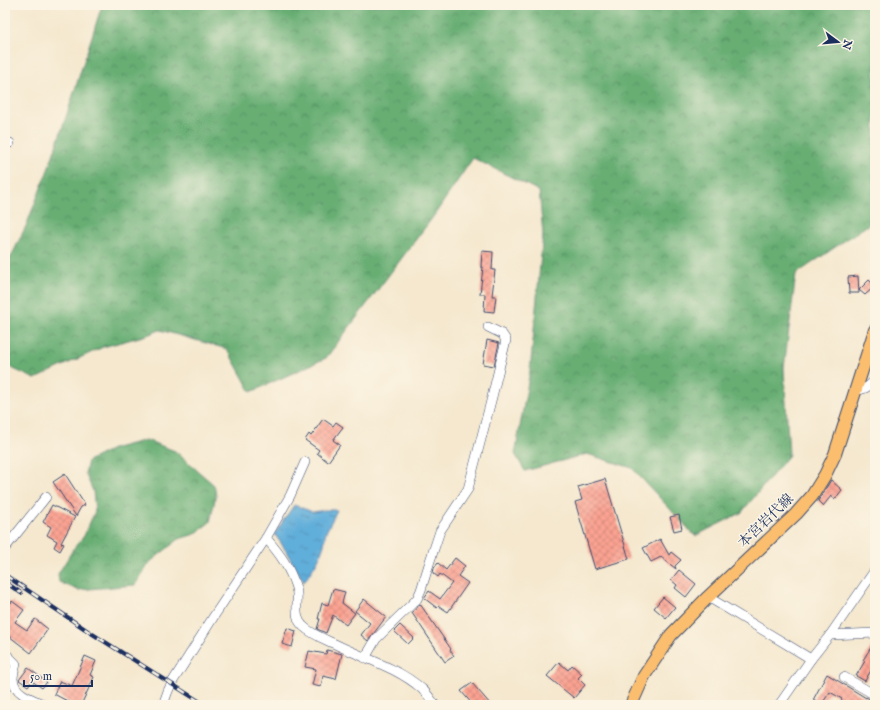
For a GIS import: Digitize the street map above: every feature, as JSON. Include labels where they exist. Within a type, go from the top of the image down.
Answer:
[{"type":"main road","name":"本宮岩代線","points":[[630,705],[644,676],[664,644],[675,630],[785,525],[812,496],[825,475],[835,454],[875,330]]},
{"type":"street","points":[[365,658],[376,639],[417,599],[440,532],[468,489],[506,340],[502,334],[488,327]]},
{"type":"street","points":[[855,390],[863,390],[875,380]]},
{"type":"street","points":[[163,705],[173,681],[266,538],[290,496],[305,462]]},
{"type":"street","points":[[5,548],[46,497]]},
{"type":"street","points":[[266,538],[286,562],[297,590],[298,617],[301,625],[321,638],[394,670],[414,682],[423,690],[435,705]]},
{"type":"street","points":[[779,705],[875,570]]},
{"type":"street","points":[[708,597],[811,659]]},
{"type":"street","points":[[830,635],[875,633]]},
{"type":"street","points":[[5,653],[16,664],[13,679],[20,692],[41,703]]},
{"type":"street","points":[[844,677],[875,695]]},
{"type":"green space","points":[[102,5],[875,5],[869,10],[875,26],[875,220],[796,274],[784,368],[789,455],[741,513],[695,536],[632,468],[587,454],[525,471],[515,454],[530,371],[543,234],[539,191],[473,158],[433,217],[326,358],[251,392],[227,349],[160,330],[103,347],[35,379],[5,365],[5,269],[26,226],[49,167]]},
{"type":"green space","points":[[146,440],[175,451],[214,485],[216,495],[210,522],[195,534],[179,539],[150,562],[135,585],[78,590],[59,582],[58,574],[74,548],[84,536],[95,511],[93,491],[85,473],[88,461],[112,449]]},
{"type":"water","points":[[294,505],[313,512],[337,510],[326,532],[324,545],[316,564],[304,582],[275,533]]},
{"type":"building","points":[[482,251],[493,252],[492,270],[495,270],[492,296],[496,296],[494,312],[484,311],[485,294],[480,294],[483,267],[481,267]]},
{"type":"building","points":[[858,276],[859,293],[849,293],[848,277]]},
{"type":"building","points":[[869,280],[875,286],[865,295],[859,290]]},
{"type":"building","points":[[487,340],[499,343],[494,366],[483,364]]},
{"type":"building","points":[[323,419],[333,426],[336,422],[343,427],[333,440],[340,445],[328,462],[317,453],[319,450],[305,440],[309,434],[311,436]]},
{"type":"building","points":[[65,474],[85,505],[81,507],[76,516],[53,482]]},
{"type":"building","points":[[605,479],[629,559],[595,569],[575,502],[582,500],[578,487]]},
{"type":"building","points":[[831,480],[842,490],[835,499],[831,496],[823,506],[818,501]]},
{"type":"building","points":[[52,505],[75,517],[61,543],[64,544],[60,551],[54,547],[57,541],[47,535],[51,527],[43,522]]},
{"type":"building","points":[[679,515],[682,529],[674,531],[670,517]]},
{"type":"building","points":[[660,539],[669,555],[671,552],[681,560],[675,566],[676,569],[661,557],[651,562],[643,548]]},
{"type":"building","points":[[455,558],[465,566],[458,576],[468,583],[448,612],[439,606],[437,608],[424,598],[429,591],[440,599],[452,583],[440,574],[438,577],[433,573],[434,568],[438,563],[446,570]]},
{"type":"building","points":[[679,570],[696,584],[686,597],[675,588],[677,585],[671,580]]},
{"type":"building","points":[[333,589],[345,592],[342,603],[355,613],[346,625],[333,615],[326,633],[317,629],[320,619],[318,619],[322,603],[328,605]]},
{"type":"building","points":[[663,597],[675,607],[666,618],[654,608]]},
{"type":"building","points":[[5,599],[11,603],[12,601],[24,610],[15,622],[27,630],[35,619],[48,629],[31,653],[5,633]]},
{"type":"building","points":[[364,599],[386,617],[368,641],[361,635],[370,623],[355,611]]},
{"type":"building","points":[[420,604],[451,649],[450,650],[454,656],[445,662],[412,613]]},
{"type":"building","points":[[400,625],[414,638],[408,644],[394,631]]},
{"type":"building","points":[[287,628],[296,631],[292,647],[282,644]]},
{"type":"building","points":[[875,641],[875,663],[865,681],[856,676],[865,661],[863,660]]},
{"type":"building","points":[[327,650],[342,654],[336,679],[323,676],[321,687],[312,685],[316,669],[305,667],[309,651],[326,654]]},
{"type":"building","points":[[85,656],[96,661],[90,675],[94,677],[81,705],[69,705],[71,703],[54,694],[60,681],[72,686]]},
{"type":"building","points":[[559,662],[568,670],[572,665],[582,674],[578,678],[585,685],[574,698],[547,676]]},
{"type":"building","points":[[28,668],[47,682],[42,688],[32,681],[28,686],[19,680]]},
{"type":"building","points":[[827,674],[875,702],[875,705],[839,705],[842,699],[830,692],[821,705],[813,700]]},
{"type":"building","points":[[472,683],[491,705],[473,705],[461,691]]},
{"type":"railway","points":[[5,575],[91,633],[205,705]]},
{"type":"railway","points":[[5,582],[21,593]]}]
